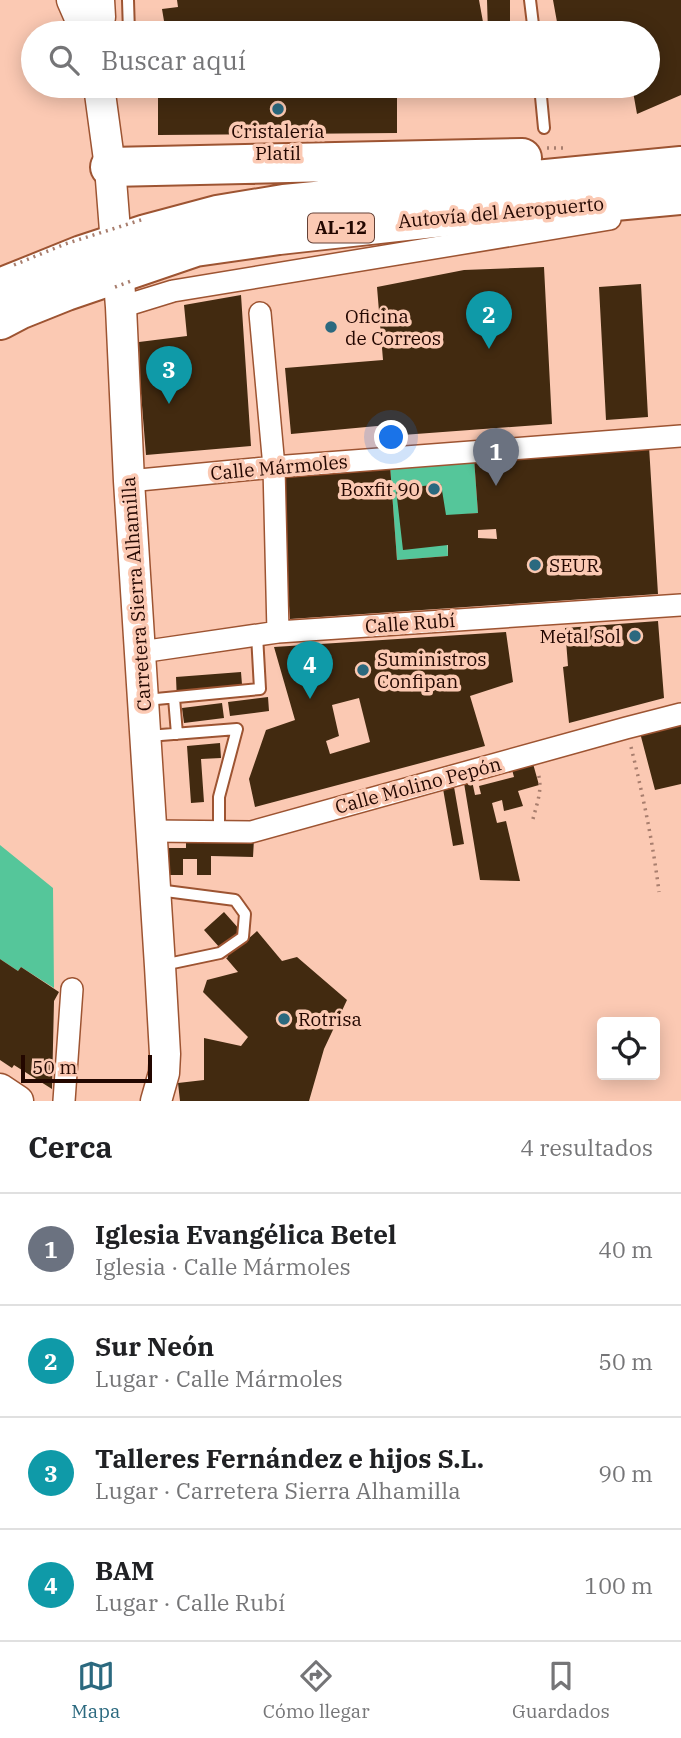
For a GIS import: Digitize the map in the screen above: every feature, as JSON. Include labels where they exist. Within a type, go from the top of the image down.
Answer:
[{"type":"highway","points":[[110,167],[538,158],[681,149]]},
{"type":"highway","name":"Autovía del Aeropuerto","points":[[0,320],[66,291],[120,278],[195,247],[279,235],[678,195]]},
{"type":"highway","name":"Autovía del Aeropuerto","points":[[7,276],[82,255],[120,278]]},
{"type":"main road","points":[[72,0],[83,21]]},
{"type":"main road","points":[[98,21],[99,0]]},
{"type":"main road","name":"Carretera Sierra Alhamilla","points":[[101,98],[120,278],[129,481],[160,966],[164,1073],[156,1101]]},
{"type":"main road","points":[[0,1089],[18,1101]]},
{"type":"street","points":[[260,313],[274,467],[278,632]]},
{"type":"street","name":"Calle Mármoles","points":[[129,481],[274,467],[681,436]]},
{"type":"street","name":"Calle Rubí","points":[[141,652],[278,632],[681,605]]},
{"type":"street","name":"Calle Molino Pepón","points":[[151,831],[251,832],[681,714]]},
{"type":"street","points":[[64,1101],[72,989]]},
{"type":"lane","points":[[128,0],[129,21]]},
{"type":"lane","points":[[530,0],[533,21]]},
{"type":"lane","points":[[541,98],[544,128]]},
{"type":"lane","points":[[144,701],[260,689],[257,635]]},
{"type":"lane","points":[[174,698],[177,734]]},
{"type":"lane","points":[[146,736],[237,729],[219,797],[219,831]]},
{"type":"lane","points":[[155,889],[236,900],[245,914],[243,937],[219,953],[160,966]]},
{"type":"path","points":[[7,276],[65,244],[144,219]]},
{"type":"path","points":[[626,728],[648,819],[659,892]]},
{"type":"path","points":[[531,754],[540,781],[540,793],[533,819]]},
{"type":"green space","name":"Boxfit 90","points":[[474,458],[478,513],[446,516],[448,556],[397,560],[390,465]]},
{"type":"green space","points":[[0,845],[53,888],[54,988],[21,967],[18,971],[0,959]]},
{"type":"building","points":[[177,0],[479,0],[483,21],[164,21],[162,9],[178,7]]},
{"type":"building","points":[[487,0],[510,0],[510,21],[488,21]]},
{"type":"building","points":[[553,0],[681,0],[681,95],[637,114],[634,98],[660,98],[660,21],[557,21]]},
{"type":"building","name":"Cristalería Platil","points":[[158,98],[397,98],[397,133],[158,135]]},
{"type":"building","points":[[544,267],[552,424],[389,436],[388,425],[291,434],[285,368],[383,360],[377,287],[464,270]]},
{"type":"building","points":[[641,284],[648,417],[606,420],[599,287]]},
{"type":"building","points":[[241,295],[251,446],[146,455],[139,342],[187,336],[184,305]]},
{"type":"building","points":[[649,446],[658,594],[290,619],[279,473],[390,465],[397,560],[448,556],[448,545],[403,550],[396,489],[441,484],[446,515],[478,513],[474,458]],"holes":[[[496,529],[497,539],[478,538],[478,530]]]},
{"type":"building","points":[[658,621],[664,698],[569,723],[563,667],[568,666],[565,628]]},
{"type":"building","points":[[506,632],[513,682],[470,696],[485,746],[255,807],[249,779],[266,730],[295,720],[274,647]],"holes":[[[359,698],[370,742],[330,754],[326,741],[339,736],[332,705]]]},
{"type":"building","points":[[241,672],[243,697],[177,702],[176,677]]},
{"type":"building","points":[[268,697],[269,711],[230,716],[228,702]]},
{"type":"building","points":[[222,703],[224,718],[184,723],[182,708]]},
{"type":"building","points":[[681,719],[681,784],[655,790],[639,729]]},
{"type":"building","points":[[220,743],[221,758],[201,759],[204,802],[191,803],[187,746]]},
{"type":"building","points":[[532,760],[539,785],[518,791],[523,806],[504,811],[502,800],[492,803],[497,823],[506,821],[520,881],[480,880],[463,777],[471,776],[475,795],[481,794],[479,786],[514,777],[511,766]]},
{"type":"building","points":[[453,781],[464,844],[453,846],[442,783]]},
{"type":"building","points":[[186,837],[254,839],[253,857],[211,856],[211,875],[197,875],[197,859],[183,859],[183,875],[164,875],[164,848],[186,848]]},
{"type":"building","name":"Rotrisa","points":[[224,912],[248,939],[257,931],[282,961],[297,957],[347,1000],[324,1049],[309,1101],[180,1101],[178,1083],[204,1080],[204,1038],[241,1046],[248,1037],[203,992],[207,980],[238,972],[204,930]]},
{"type":"building","points":[[0,959],[18,971],[21,967],[59,992],[54,1001],[52,1089],[14,1065],[12,1068],[0,1060]]},
{"type":"place","name":"Cristalería Platil","points":[[278,109]]},
{"type":"place","name":"Oficina de Correos","points":[[331,327]]},
{"type":"place","name":"Sur Neón","points":[[489,349]]},
{"type":"place","name":"Talleres Fernández e hijos S.L.","points":[[169,404]]},
{"type":"place","name":"Iglesia Evangélica Betel","points":[[496,486]]},
{"type":"place","name":"Boxfit 90","points":[[434,489]]},
{"type":"place","name":"SEUR","points":[[535,565]]},
{"type":"place","name":"Metal Sol","points":[[635,636]]},
{"type":"place","name":"Suministros Confipan","points":[[363,670]]},
{"type":"place","name":"BAM","points":[[310,699]]},
{"type":"place","name":"Rotrisa","points":[[284,1019]]}]
